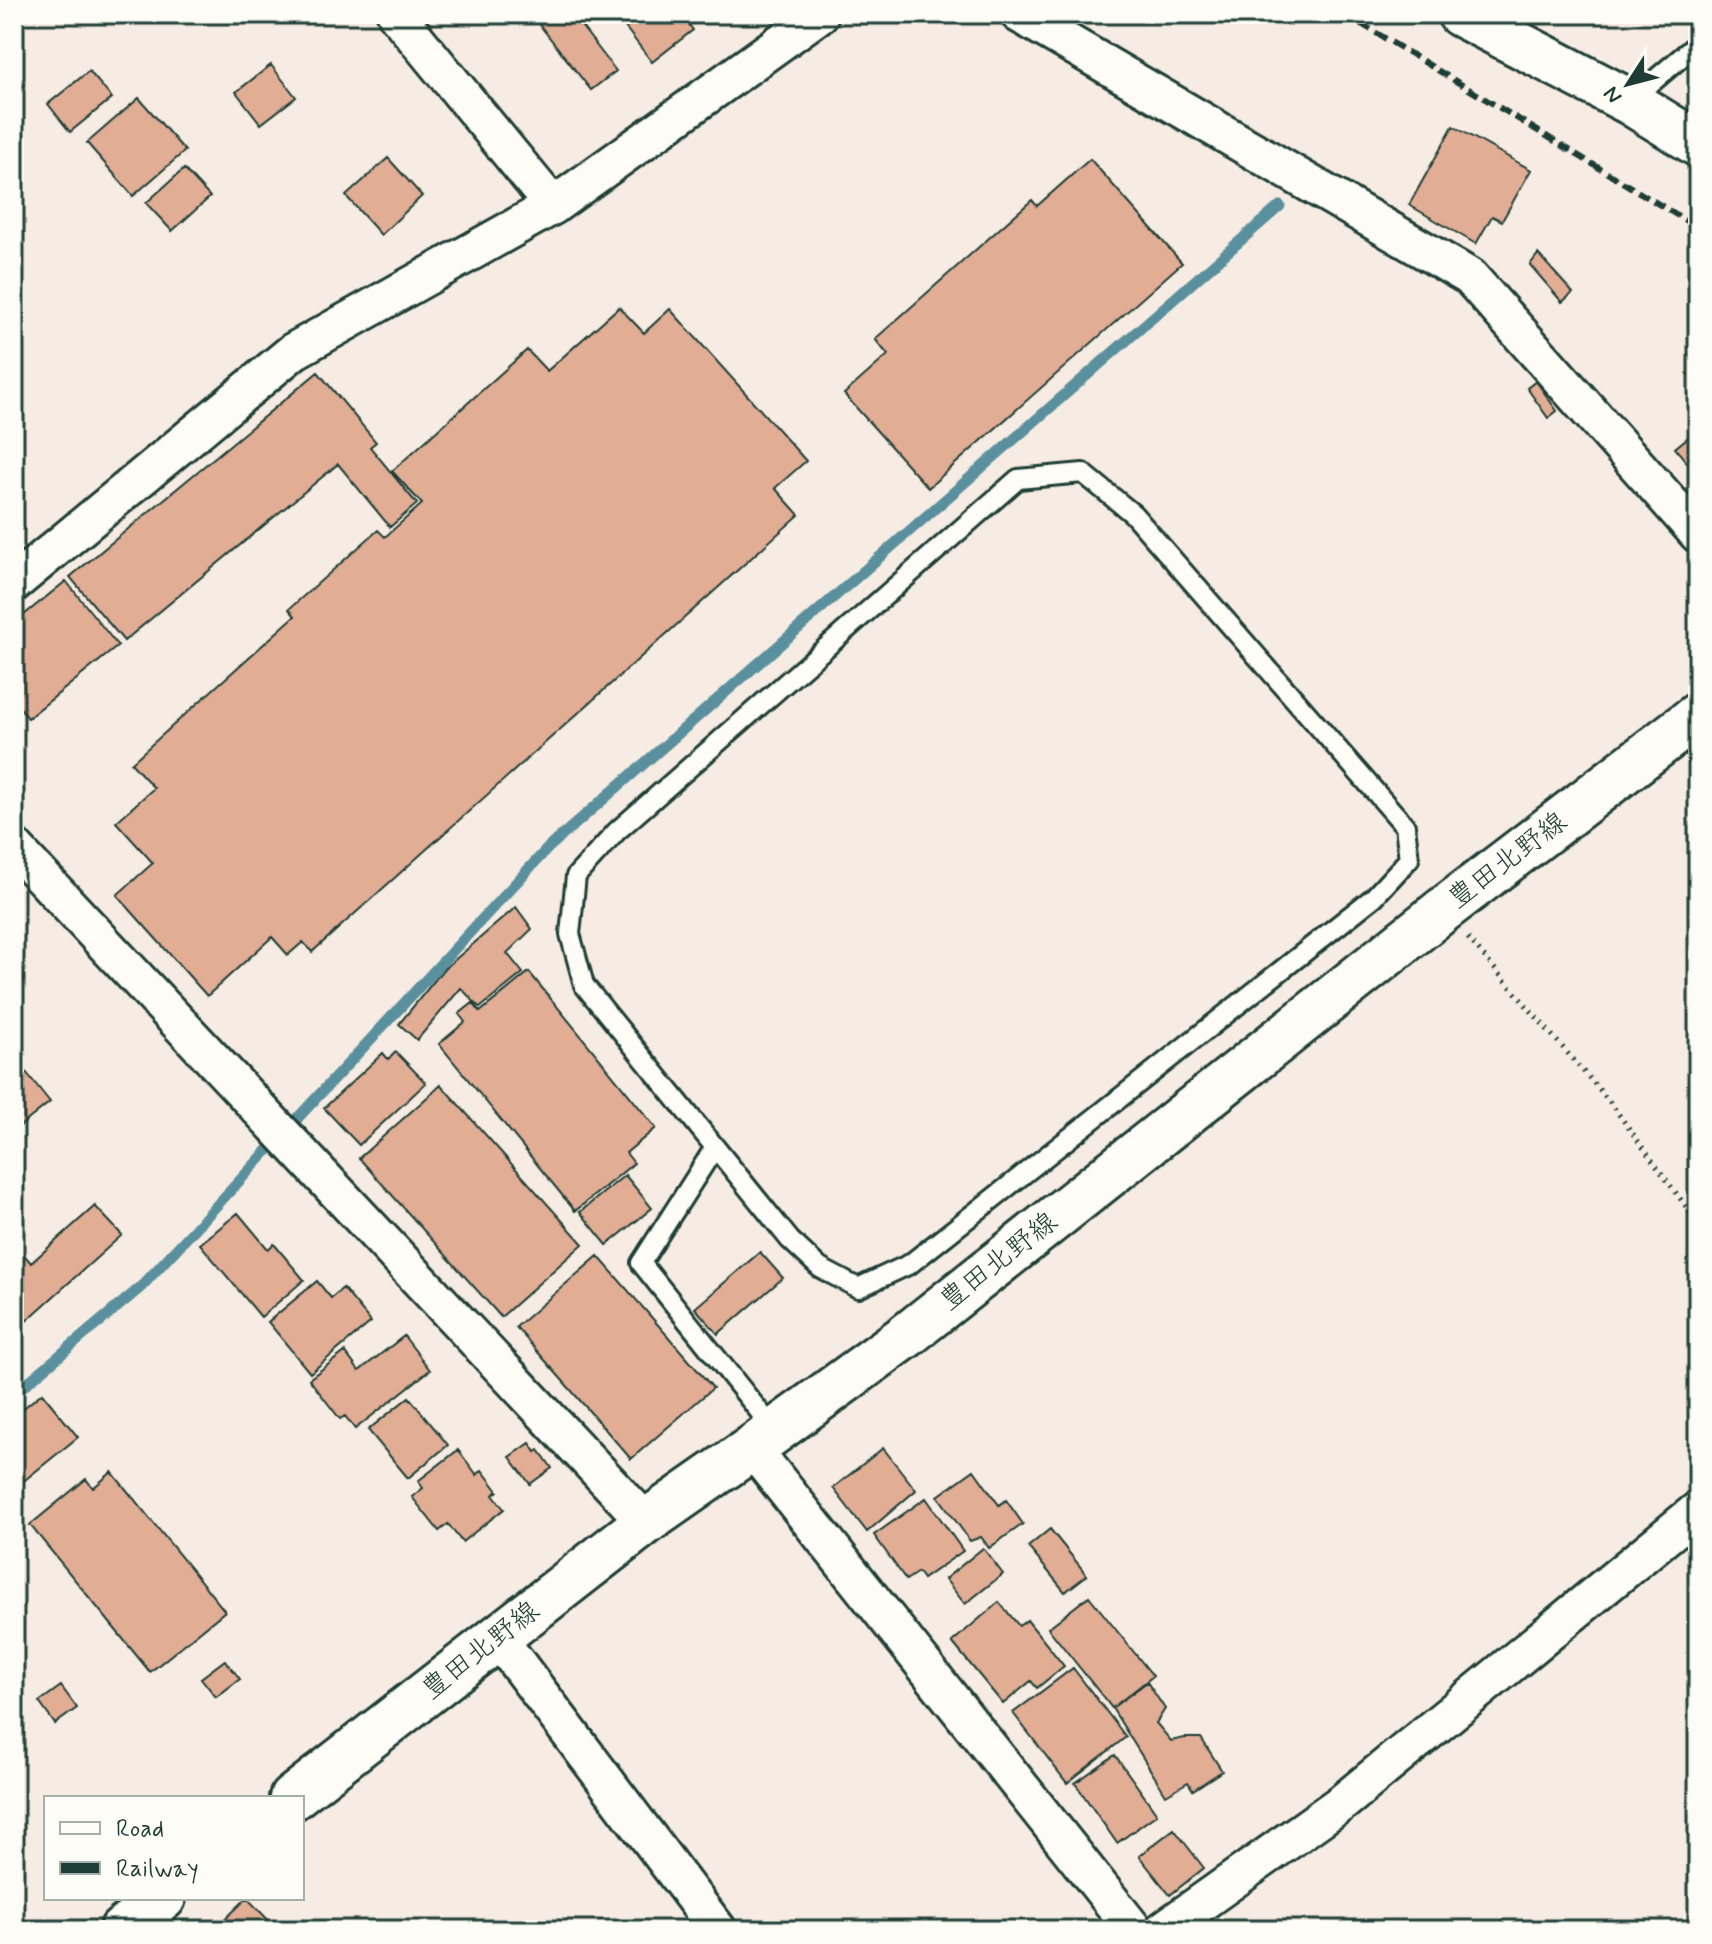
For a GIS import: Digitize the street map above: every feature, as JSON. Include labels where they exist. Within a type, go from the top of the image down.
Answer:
[{"type":"main road","points":[[1460,14],[1630,102],[1698,144]]},
{"type":"main road","name":"豊田北野線","points":[[295,1796],[646,1522],[906,1336],[1443,910],[1698,715]]},
{"type":"main road","points":[[122,1930],[160,1900]]},
{"type":"street","points":[[396,14],[553,206]]},
{"type":"street","points":[[14,583],[294,351],[553,206],[820,14]]},
{"type":"street","points":[[1019,14],[1470,277],[1698,534]]},
{"type":"street","points":[[14,847],[646,1522]]},
{"type":"street","points":[[764,1440],[1134,1930]]},
{"type":"street","points":[[1163,1930],[1343,1802],[1698,1510]]},
{"type":"street","points":[[498,1638],[718,1930]]},
{"type":"lane","points":[[1630,102],[1698,43]]},
{"type":"lane","points":[[1083,473],[1133,514],[1405,826],[1409,859],[1374,897],[910,1264],[858,1288],[820,1268],[790,1240],[715,1147],[584,985],[570,934],[576,876],[617,831],[1018,479],[1083,473]]},
{"type":"lane","points":[[715,1147],[641,1263],[764,1440]]},
{"type":"path","points":[[1443,910],[1609,1101],[1698,1223]]},
{"type":"building","points":[[531,14],[572,14],[616,71],[591,90]]},
{"type":"building","points":[[615,14],[681,14],[693,30],[652,62]]},
{"type":"building","points":[[271,65],[296,97],[261,124],[236,92]]},
{"type":"building","points":[[89,71],[112,98],[70,132],[48,104]]},
{"type":"building","points":[[139,98],[185,151],[133,196],[87,143]]},
{"type":"building","points":[[1453,126],[1531,170],[1502,221],[1492,216],[1476,244],[1409,205]]},
{"type":"building","points":[[388,158],[422,196],[381,235],[346,196]]},
{"type":"building","points":[[1090,159],[1182,263],[928,488],[844,394],[888,355],[875,339],[1032,200],[1037,206]]},
{"type":"building","points":[[184,169],[210,197],[172,231],[146,203]]},
{"type":"building","points":[[1538,254],[1573,293],[1562,302],[1530,265]]},
{"type":"building","points":[[619,307],[644,333],[670,309],[806,461],[775,488],[799,515],[312,952],[303,942],[288,955],[272,937],[207,996],[117,895],[153,863],[116,822],[154,788],[131,763],[295,616],[289,609],[378,530],[385,537],[422,504],[392,471],[527,350],[547,371]]},
{"type":"building","points":[[318,372],[376,442],[370,447],[417,504],[390,527],[338,464],[124,641],[70,577]]},
{"type":"building","points":[[1536,381],[1557,411],[1548,418],[1527,388]]},
{"type":"building","points":[[1698,429],[1698,476],[1675,448]]},
{"type":"building","points":[[66,581],[118,646],[28,718],[14,700],[14,623]]},
{"type":"building","points":[[516,907],[532,929],[507,953],[523,973],[480,1008],[461,988],[417,1040],[399,1024],[443,970]]},
{"type":"building","points":[[529,972],[656,1128],[626,1153],[634,1163],[575,1211],[439,1044],[465,1022],[459,1014],[473,1003],[480,1012]]},
{"type":"building","points":[[396,1052],[426,1083],[359,1145],[324,1108],[383,1053],[388,1059]]},
{"type":"building","points":[[14,1057],[50,1102],[14,1131]]},
{"type":"building","points":[[441,1085],[583,1244],[501,1317],[359,1158]]},
{"type":"building","points":[[625,1175],[652,1208],[607,1245],[580,1212]]},
{"type":"building","points":[[95,1206],[122,1235],[14,1332],[14,1258],[21,1251],[31,1263]]},
{"type":"building","points":[[238,1213],[268,1249],[274,1244],[304,1280],[261,1317],[200,1244]]},
{"type":"building","points":[[760,1252],[783,1278],[718,1334],[695,1308]]},
{"type":"building","points":[[598,1256],[713,1388],[631,1459],[516,1327]]},
{"type":"building","points":[[317,1281],[331,1298],[343,1288],[371,1322],[310,1373],[268,1322]]},
{"type":"building","points":[[404,1336],[430,1370],[355,1429],[345,1416],[340,1419],[309,1379],[345,1352],[359,1371]]},
{"type":"building","points":[[42,1393],[78,1437],[15,1488],[14,1416]]},
{"type":"building","points":[[409,1397],[448,1445],[408,1478],[368,1430]]},
{"type":"building","points":[[530,1443],[552,1468],[530,1484],[510,1457]]},
{"type":"building","points":[[883,1448],[916,1490],[867,1532],[833,1488]]},
{"type":"building","points":[[458,1450],[477,1475],[482,1470],[498,1491],[493,1495],[504,1509],[462,1542],[448,1524],[439,1531],[412,1497],[423,1488],[418,1481]]},
{"type":"building","points":[[974,1470],[999,1505],[1006,1500],[1023,1524],[989,1548],[981,1537],[970,1541],[938,1496]]},
{"type":"building","points":[[112,1472],[225,1611],[150,1672],[30,1525],[86,1479],[93,1488]]},
{"type":"building","points":[[926,1498],[963,1551],[923,1579],[918,1572],[906,1580],[874,1535]]},
{"type":"building","points":[[1050,1529],[1087,1575],[1065,1592],[1028,1547]]},
{"type":"building","points":[[983,1548],[1003,1574],[965,1604],[945,1579]]},
{"type":"building","points":[[1089,1596],[1153,1676],[1112,1708],[1048,1628]]},
{"type":"building","points":[[999,1602],[1019,1626],[1027,1620],[1064,1666],[1037,1688],[1031,1681],[1003,1704],[952,1642]]},
{"type":"building","points":[[225,1660],[240,1679],[216,1697],[201,1678]]},
{"type":"building","points":[[1073,1668],[1126,1737],[1067,1783],[1013,1713]]},
{"type":"building","points":[[1147,1682],[1165,1709],[1156,1723],[1171,1741],[1201,1738],[1222,1771],[1193,1790],[1188,1782],[1166,1795],[1112,1708]]},
{"type":"building","points":[[61,1686],[77,1708],[55,1724],[39,1702]]},
{"type":"building","points":[[1115,1755],[1157,1814],[1117,1843],[1075,1783]]},
{"type":"building","points":[[1174,1829],[1204,1868],[1170,1895],[1139,1856]]},
{"type":"building","points":[[245,1900],[249,1900],[278,1930],[214,1930]]},
{"type":"waterway","points":[[14,1394],[141,1287],[549,847],[1280,206]]},
{"type":"railway","points":[[1345,14],[1698,228]]}]
